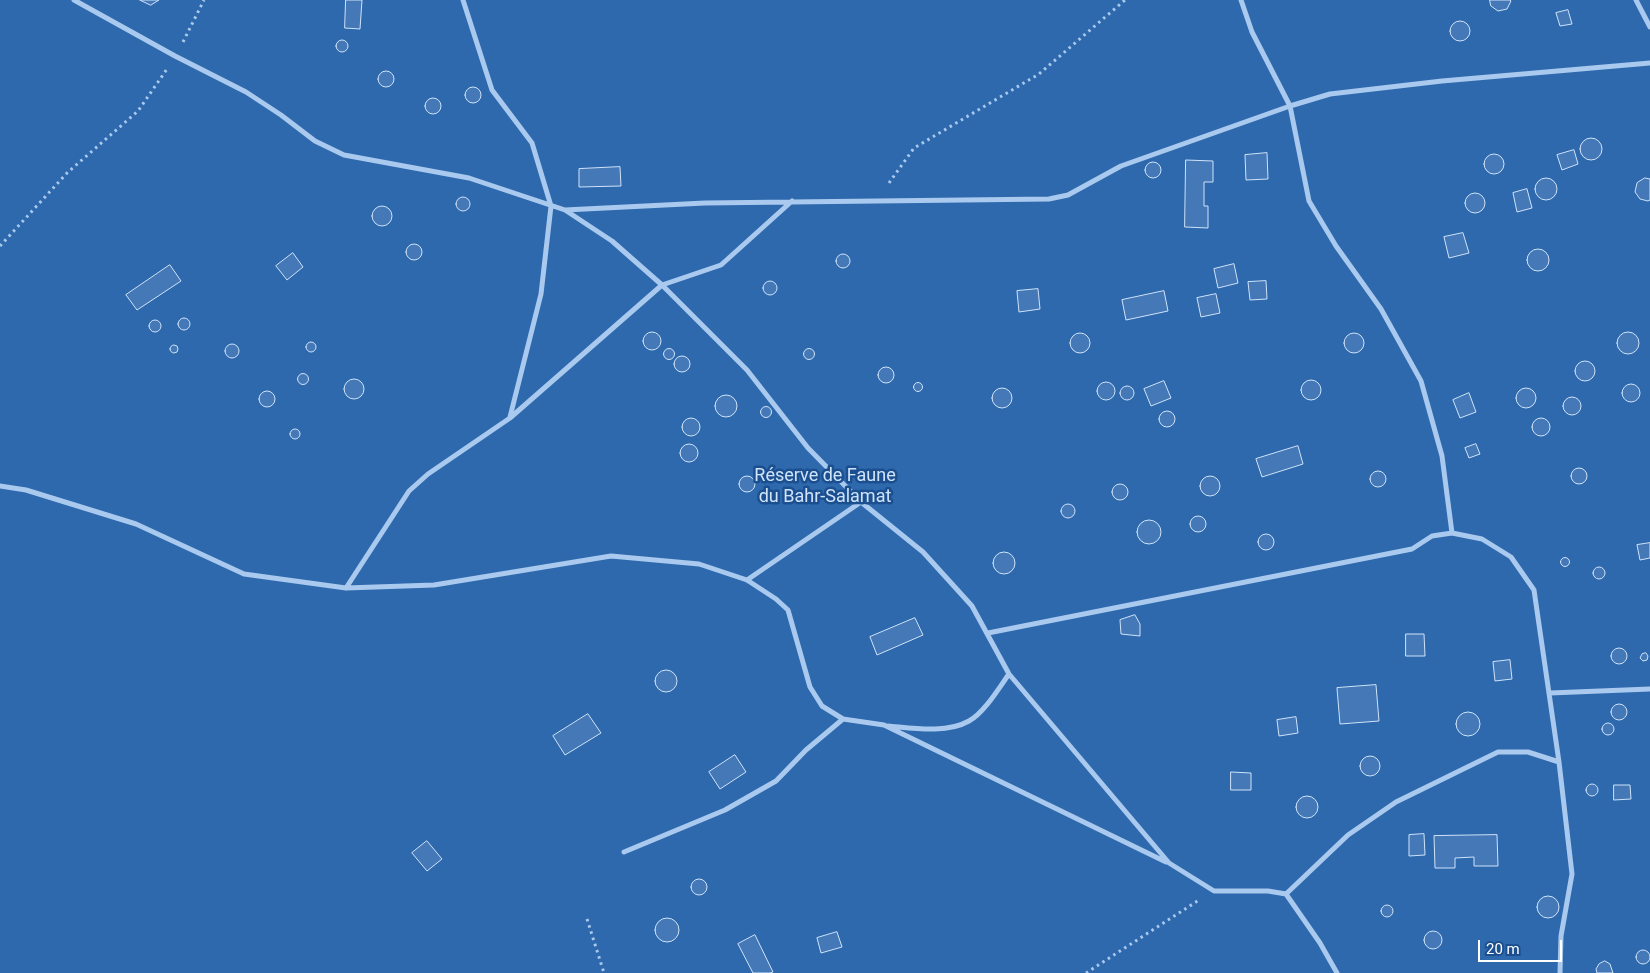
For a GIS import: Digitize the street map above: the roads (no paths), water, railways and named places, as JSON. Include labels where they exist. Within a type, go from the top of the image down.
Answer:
[{"type":"street","points":[[74,0],[175,56],[246,92],[281,115],[315,141],[344,155],[469,178],[564,210],[612,241],[662,284],[747,370],[808,448],[861,502],[923,552],[972,606],[1009,674],[1169,863]]},
{"type":"street","points":[[463,0],[492,90],[532,143],[551,206],[541,294],[510,418]]},
{"type":"street","points":[[1241,0],[1252,32],[1290,106],[1309,201],[1336,246],[1381,309],[1420,381],[1442,456],[1452,533]]},
{"type":"street","points":[[1636,0],[1650,27]]},
{"type":"street","points":[[564,210],[792,201],[1049,199],[1068,195],[1121,166],[1290,106],[1330,94],[1442,81],[1650,63]]},
{"type":"street","points":[[346,588],[410,491],[428,474],[510,418],[662,284],[721,266],[792,201]]},
{"type":"street","points":[[0,486],[26,490],[136,524],[244,574],[346,588],[434,585],[610,556],[699,564],[747,580],[776,598],[788,610],[810,687],[822,706],[843,719],[884,725],[943,728],[969,721],[992,699],[1009,674]]},
{"type":"street","points":[[747,580],[861,502]]},
{"type":"street","points":[[988,633],[1412,549],[1432,536],[1452,533],[1482,539],[1511,557],[1534,590],[1550,693],[1572,874],[1561,936],[1560,973]]},
{"type":"street","points":[[1550,693],[1650,689]]},
{"type":"street","points":[[624,852],[725,810],[776,781],[806,750],[843,719]]},
{"type":"street","points":[[884,725],[1169,863],[1214,891],[1268,891],[1286,894],[1320,943],[1337,973]]},
{"type":"street","points":[[1286,894],[1348,835],[1396,802],[1498,752],[1528,752],[1559,762]]},
{"type":"park label","name":"Réserve de Faune du Bahr-Salamat","points":[[825,486]]}]
